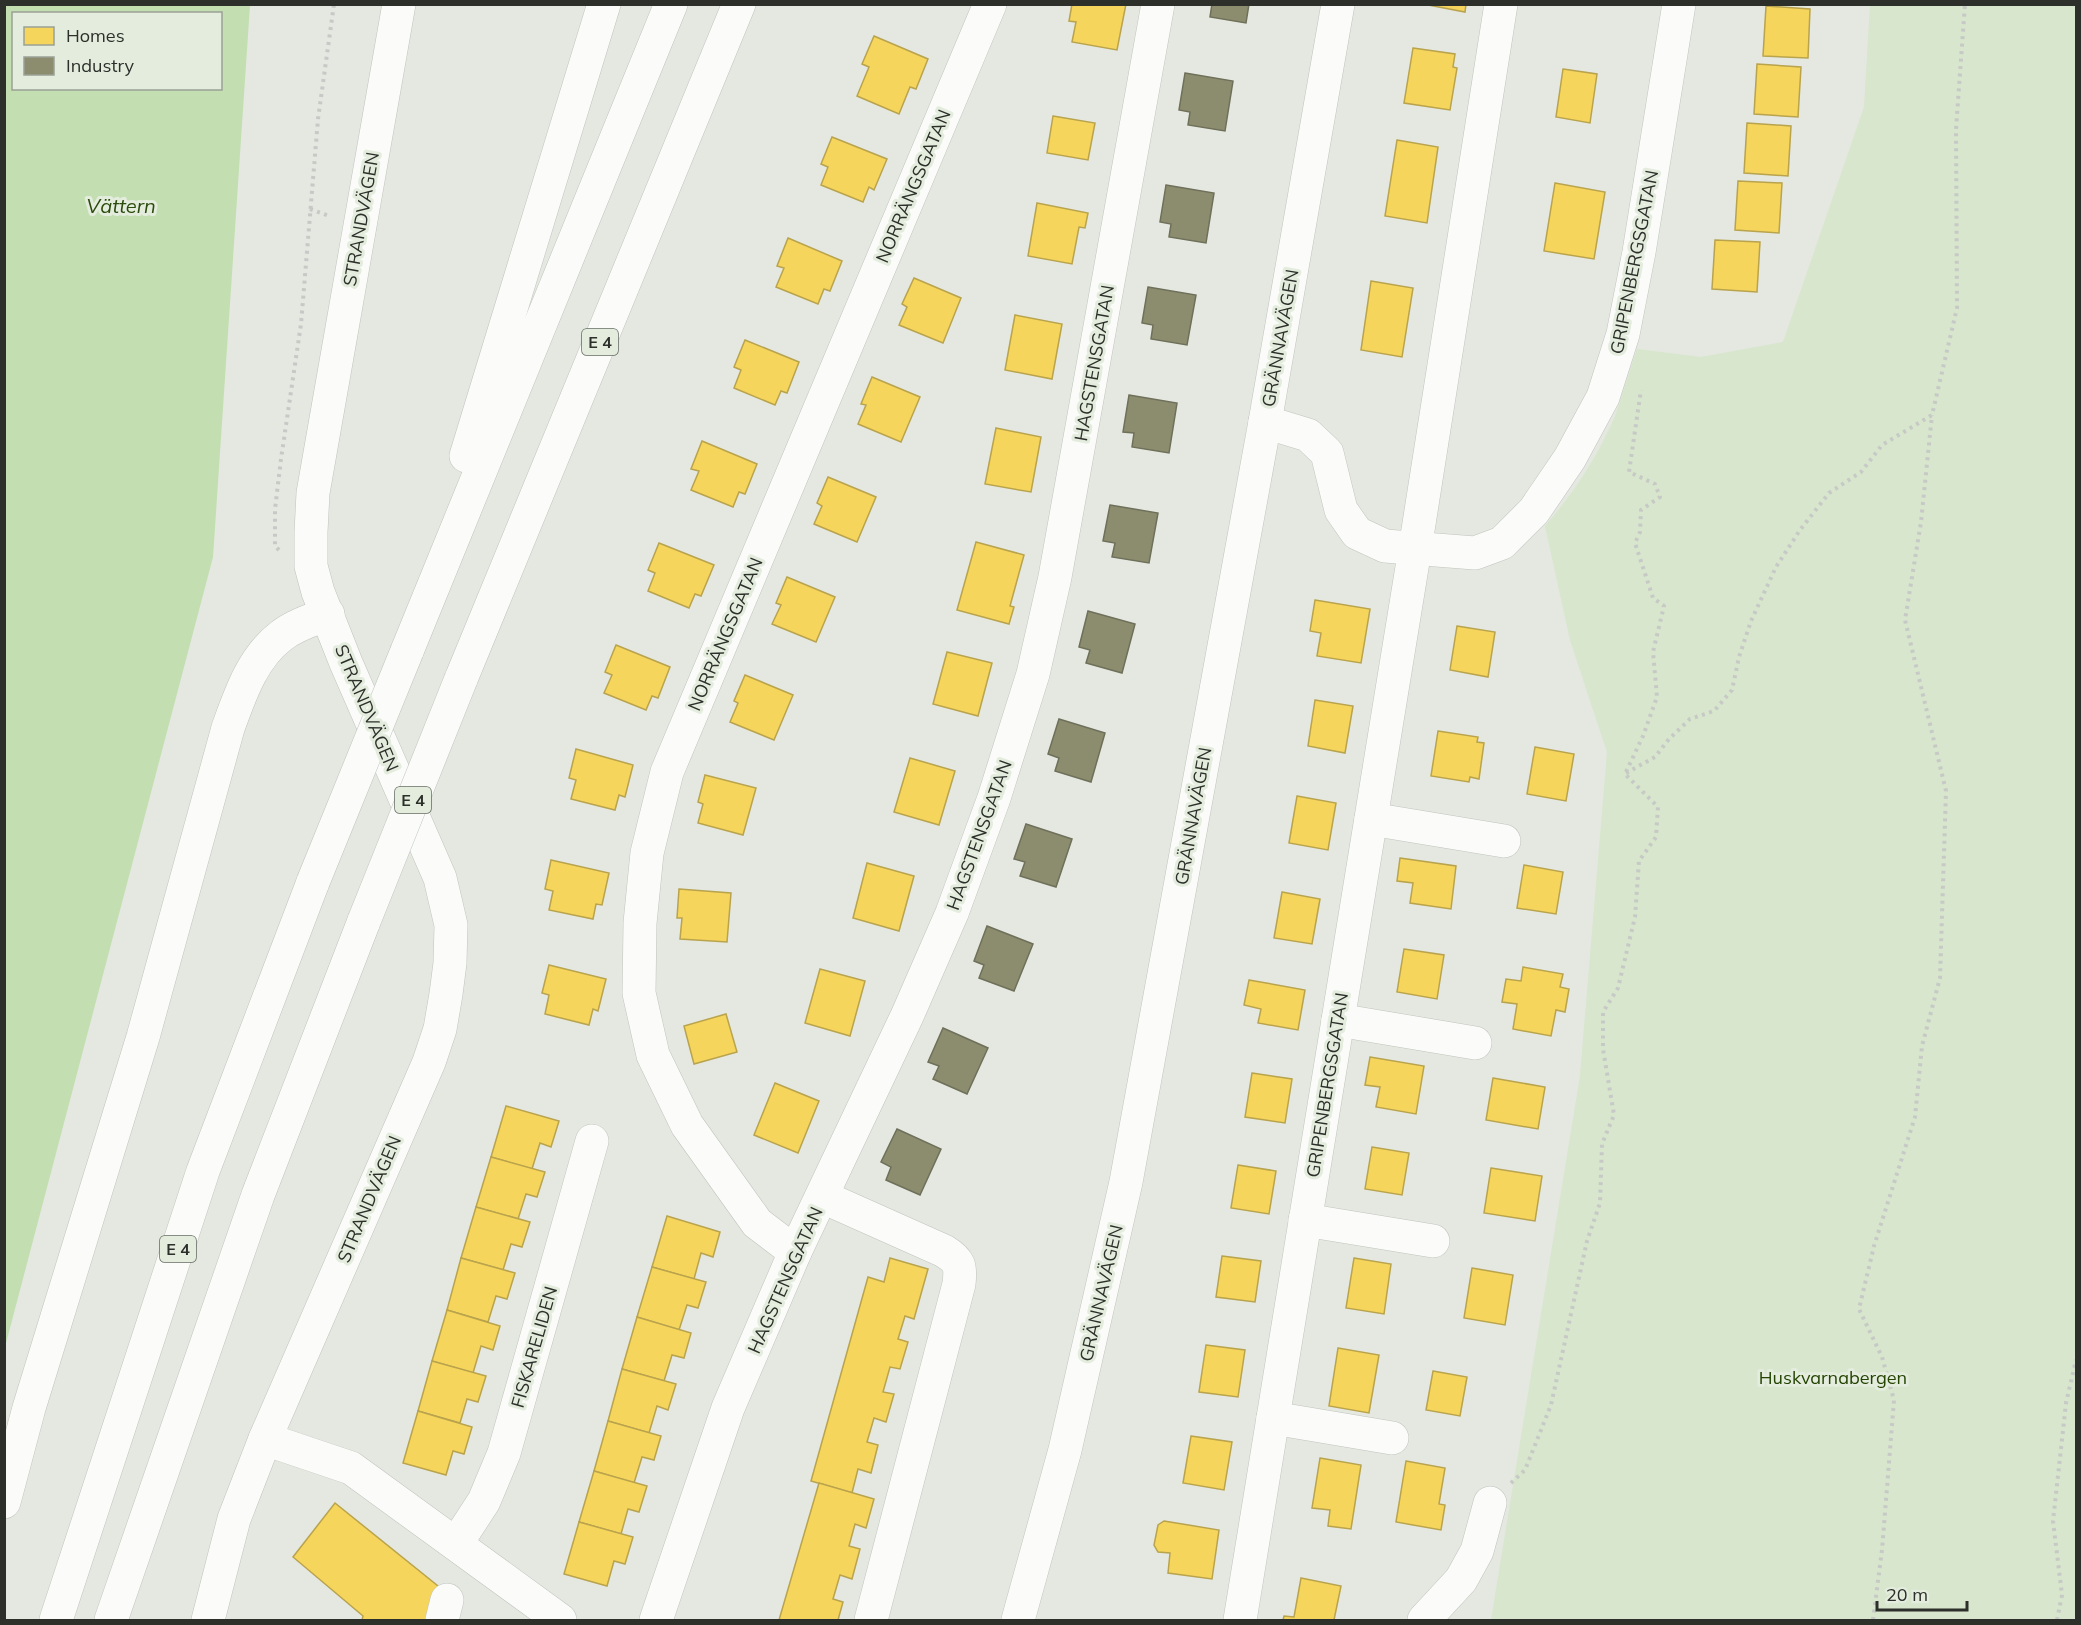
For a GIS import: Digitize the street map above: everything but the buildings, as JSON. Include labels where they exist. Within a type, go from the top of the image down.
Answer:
[{"type":"main road","name":"STRANDVÄGEN","points":[[208,1620],[234,1519],[265,1438],[429,1062],[440,1029],[450,963],[451,925],[440,878],[346,663],[318,592],[311,566],[310,532],[313,493],[399,4]]},
{"type":"main road","points":[[407,651],[604,4]]},
{"type":"main road","name":"E 4","points":[[56,1620],[203,1172],[313,882],[670,4]]},
{"type":"main road","name":"E 4","points":[[111,1620],[258,1195],[364,921],[461,679],[740,4]]},
{"type":"main road","name":"NORRÄNGSGATAN","points":[[795,1252],[757,1223],[751,1215],[687,1125],[653,1055],[639,993],[640,923],[647,853],[667,772],[990,4]]},
{"type":"main road","name":"HAGSTENSGATAN","points":[[656,1620],[728,1408],[795,1252],[907,1016],[952,913],[994,798],[1033,674],[1055,577],[1158,4]]},
{"type":"main road","name":"GRÄNNAVÄGEN","points":[[1018,1620],[1065,1450],[1126,1182],[1266,422],[1338,4]]},
{"type":"main road","name":"GRIPENBERGSGATAN","points":[[1240,1620],[1415,549],[1501,4]]},
{"type":"main road","name":"GRIPENBERGSGATAN","points":[[1266,422],[1308,435],[1327,453],[1341,510],[1357,533],[1385,546],[1476,553],[1502,543],[1534,511],[1570,458],[1602,397],[1623,334],[1639,252],[1679,4]]},
{"type":"main road","points":[[4,1502],[29,1408],[143,1037],[228,728],[241,690],[255,664],[282,634],[328,614]]},
{"type":"main road","points":[[1371,819],[1503,841]]},
{"type":"main road","points":[[1338,1020],[1475,1043]]},
{"type":"main road","name":"FISKARELIDEN","points":[[456,1545],[484,1501],[504,1452],[592,1141]]},
{"type":"main road","points":[[822,1197],[944,1251],[954,1257],[960,1269],[956,1295],[871,1620]]},
{"type":"main road","points":[[1305,1220],[1433,1241]]},
{"type":"main road","points":[[1273,1418],[1392,1438]]},
{"type":"main road","points":[[265,1438],[351,1468],[560,1620]]},
{"type":"main road","points":[[1424,1620],[1461,1580],[1477,1551],[1490,1503]]},
{"type":"path","points":[[284,553],[274,546],[275,509],[301,324],[318,119],[334,4]]},
{"type":"path","points":[[1873,1620],[1882,1550],[1894,1400],[1882,1357],[1860,1309],[1874,1246],[1915,1117],[1922,1047],[1940,978],[1946,791],[1905,620],[1921,522],[1932,415],[1957,308],[1956,129],[1965,4]]},
{"type":"path","points":[[310,209],[339,219]]},
{"type":"path","points":[[1625,774],[1643,736],[1657,697],[1653,652],[1664,606],[1653,598],[1635,543],[1640,532],[1641,510],[1660,497],[1655,484],[1629,472],[1641,389]]},
{"type":"path","points":[[1625,774],[1655,757],[1669,739],[1690,719],[1714,711],[1732,690],[1739,657],[1751,621],[1772,575],[1800,530],[1829,493],[1862,472],[1882,445],[1932,415]]},
{"type":"path","points":[[1490,1503],[1525,1470],[1551,1405],[1587,1241],[1600,1203],[1602,1144],[1614,1115],[1603,1049],[1603,1012],[1618,988],[1635,917],[1639,861],[1656,837],[1657,827],[1658,807],[1625,774]]},
{"type":"path","points":[[2057,1620],[2062,1595],[2053,1521],[2066,1403],[2076,1360]]},
{"type":"green space","name":"Huskvarnabergen","points":[[1870,5],[2076,5],[2076,1620],[1491,1620],[1580,1076],[1607,752],[1570,640],[1545,526],[1566,501],[1601,445],[1615,416],[1637,349],[1701,357],[1783,342],[1864,107]]},
{"type":"water","name":"Vättern","points":[[5,4],[250,5],[213,557],[5,1347]]}]
